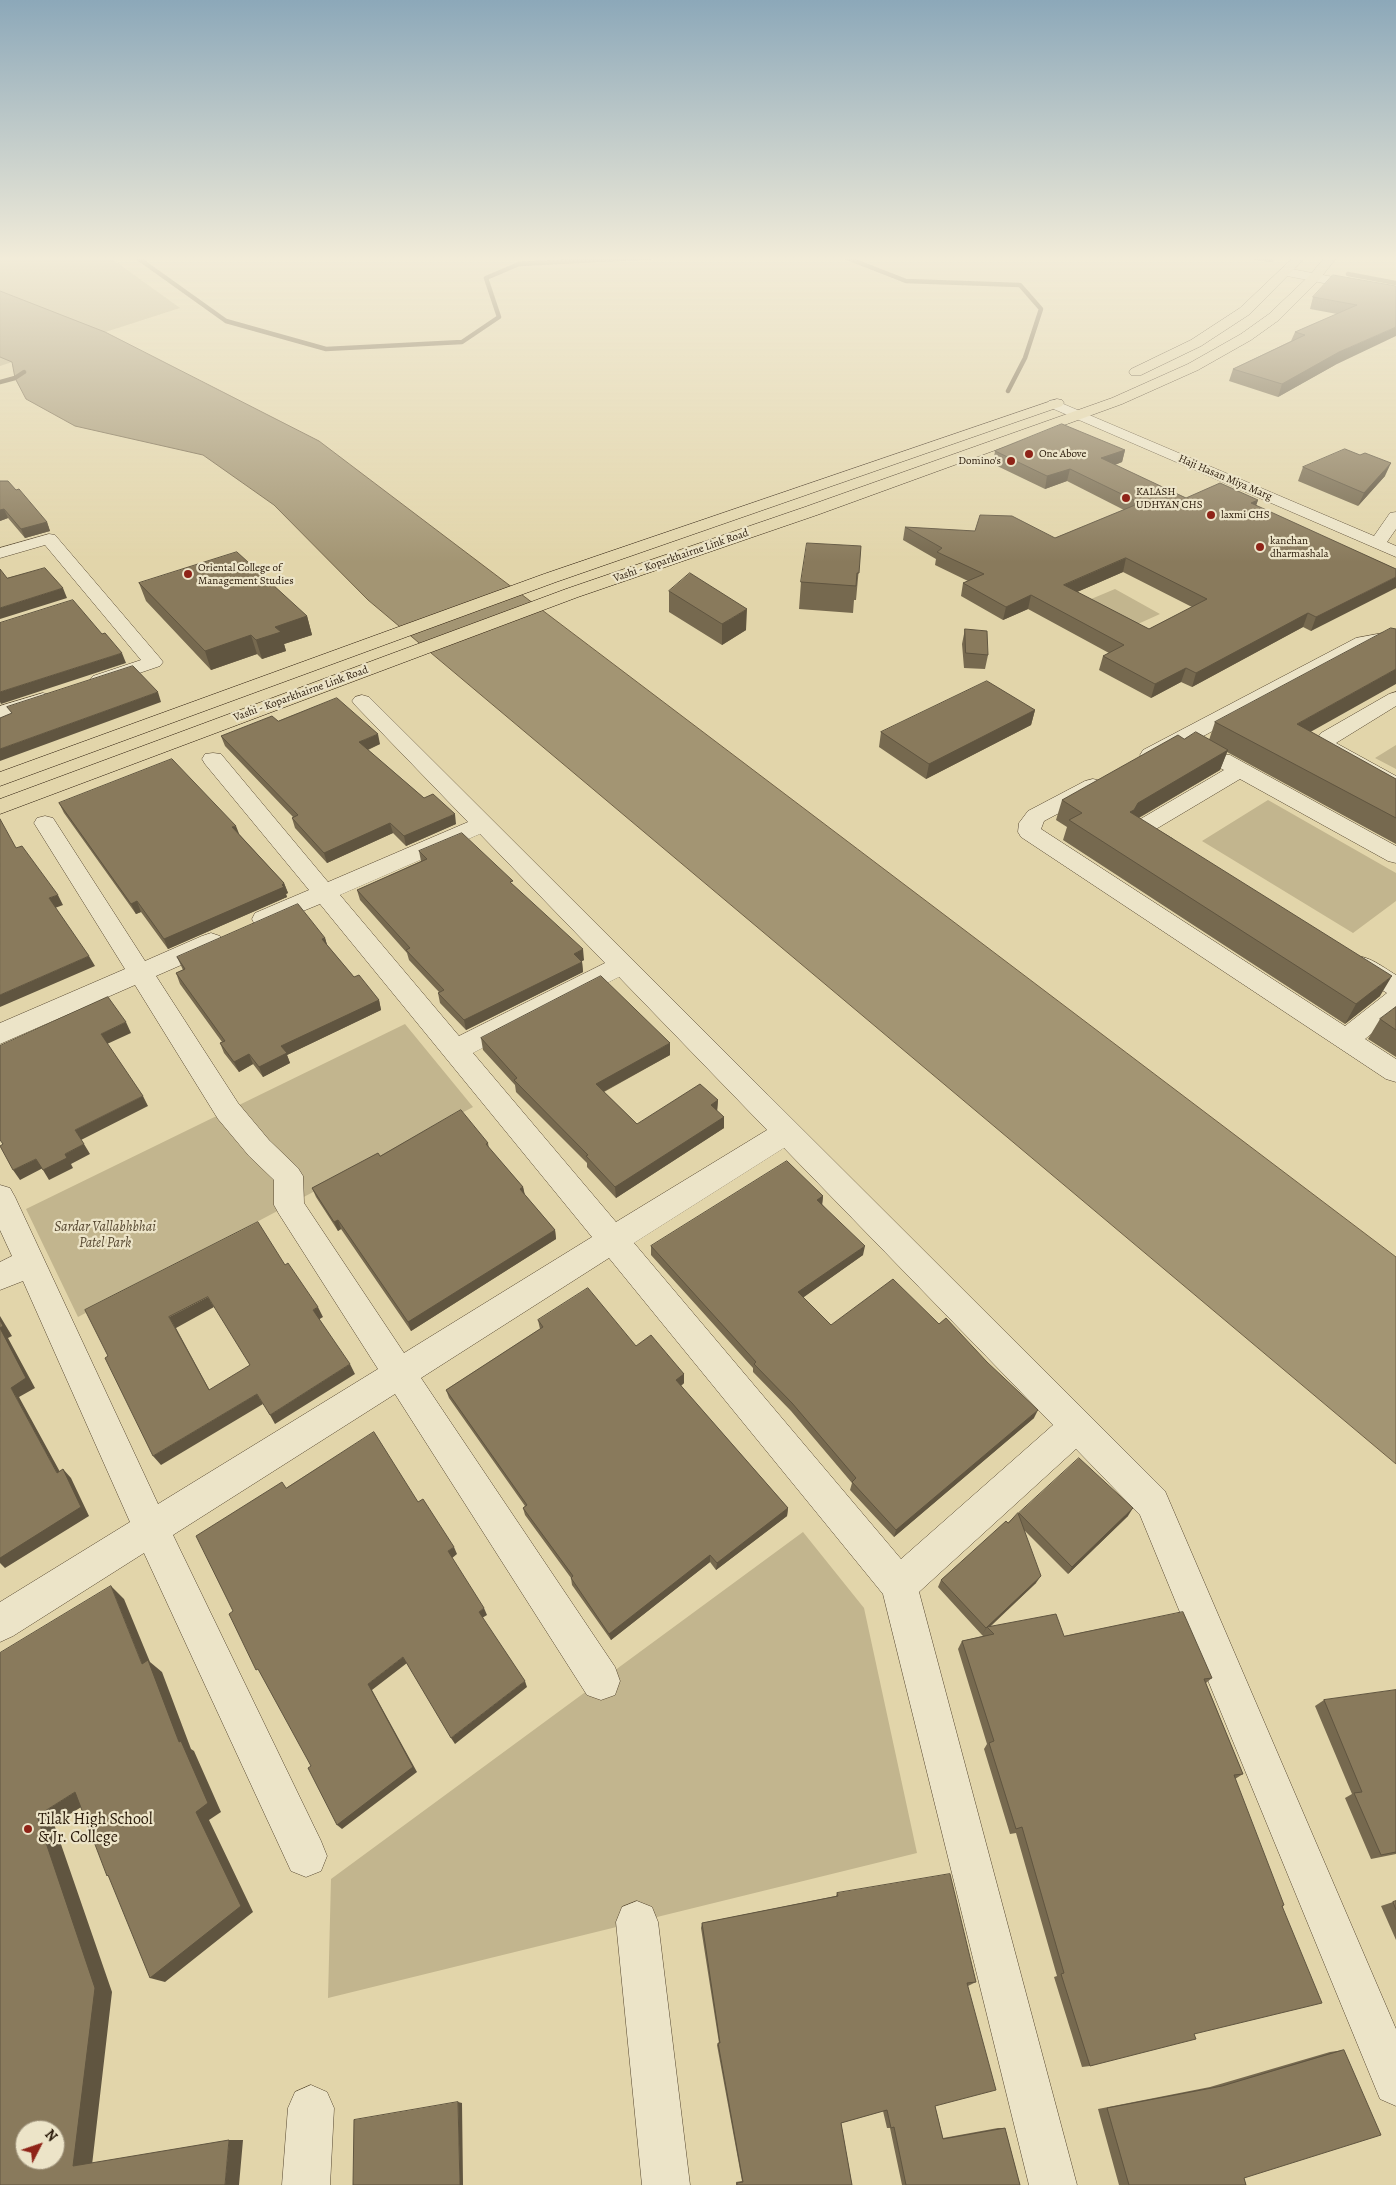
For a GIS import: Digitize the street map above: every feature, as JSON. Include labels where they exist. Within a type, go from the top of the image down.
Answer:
[{"type":"main road","points":[[1121,378],[1167,358]]},
{"type":"main road","name":"Vashi - Koparkhairne Link Road","points":[[0,806],[552,601],[1080,415],[1209,358]]},
{"type":"main road","name":"Vashi - Koparkhairne Link Road","points":[[0,778],[530,585],[1072,397]]},
{"type":"street","name":"Haji Hasan Miya Marg","points":[[1054,404],[1396,552]]},
{"type":"street","points":[[1377,544],[1396,517]]},
{"type":"street","points":[[0,553],[49,539],[153,662],[0,713]]},
{"type":"street","points":[[80,602],[97,596]]},
{"type":"street","points":[[1396,642],[1383,639],[1363,642],[1036,816],[1030,823],[1029,832],[1396,1072]]},
{"type":"street","points":[[1396,698],[1328,737],[1325,743],[1330,750],[1396,786]]},
{"type":"street","points":[[362,701],[1152,1503],[1396,2084]]},
{"type":"street","points":[[1183,738],[1396,856]]},
{"type":"street","points":[[213,758],[899,1585],[1053,2185]]},
{"type":"street","points":[[1182,854],[1140,829],[1239,770]]},
{"type":"street","points":[[45,823],[228,1111],[258,1148],[288,1176],[289,1205],[601,1681]]},
{"type":"street","points":[[0,1034],[483,824]]},
{"type":"street","points":[[1338,952],[1396,987]]},
{"type":"street","points":[[455,1050],[622,965]]},
{"type":"street","points":[[1347,1039],[1396,1000]]},
{"type":"street","points":[[0,1623],[786,1132]]},
{"type":"street","points":[[0,1197],[15,1270],[151,1528],[306,1856]]},
{"type":"street","points":[[899,1585],[1077,1426]]},
{"type":"street","points":[[637,1922],[666,2185]]},
{"type":"street","points":[[306,2185],[311,2108]]},
{"type":"green space","points":[[0,358],[25,358],[0,366]]},
{"type":"green space","points":[[1115,589],[1160,614],[1129,628],[1084,602]]},
{"type":"green space","points":[[1396,745],[1396,769],[1375,758]]},
{"type":"green space","points":[[1268,800],[1396,873],[1396,901],[1353,933],[1202,841]]},
{"type":"green space","name":"Sardar Vallabhbhai Patel Park","points":[[405,1024],[473,1107],[78,1317],[26,1209]]},
{"type":"green space","points":[[803,1532],[864,1608],[917,1853],[328,1998],[331,1879]]},
{"type":"shaded area","points":[[2,358],[156,358],[319,441],[1396,1257],[1396,1464],[368,600],[274,505],[203,455],[75,426],[26,399],[15,378],[12,362]]},
{"type":"building","points":[[1256,358],[1328,358],[1282,384],[1233,369]]},
{"type":"building","points":[[1062,424],[1125,450],[1101,458],[1186,498],[1220,483],[1258,500],[1251,503],[1396,569],[1396,577],[1316,617],[1308,613],[1196,673],[1186,668],[1155,684],[1103,656],[1124,645],[1031,595],[1006,607],[963,583],[984,574],[937,552],[942,548],[905,527],[975,531],[980,515],[1012,516],[1055,538],[1140,503],[1070,469],[1047,476],[995,451]],"holes":[[[1126,558],[1207,599],[1149,629],[1064,585]]]},
{"type":"building","points":[[1345,449],[1360,455],[1365,453],[1391,463],[1364,493],[1303,467]]},
{"type":"building","points":[[0,481],[8,481],[16,490],[19,489],[47,522],[21,529],[4,509],[0,510]]},
{"type":"building","points":[[807,543],[861,546],[856,586],[801,582]]},
{"type":"building","points":[[237,552],[307,616],[275,627],[281,632],[256,640],[251,635],[205,651],[139,583]]},
{"type":"building","points":[[45,568],[63,588],[0,608],[0,569],[7,578]]},
{"type":"building","points":[[690,573],[747,609],[722,624],[669,591]]},
{"type":"building","points":[[73,600],[102,634],[105,633],[122,653],[0,692],[0,623]]},
{"type":"building","points":[[1391,628],[1396,629],[1396,669],[1297,724],[1396,779],[1396,818],[1215,722]]},
{"type":"building","points":[[965,629],[987,631],[988,655],[966,653]]},
{"type":"building","points":[[133,666],[158,692],[0,749],[0,718],[12,713],[7,707]]},
{"type":"building","points":[[987,681],[1035,710],[929,764],[881,732]]},
{"type":"building","points":[[337,698],[378,734],[359,742],[424,798],[433,794],[455,814],[404,836],[390,823],[324,853],[292,818],[298,815],[221,736],[272,716],[278,721]]},
{"type":"building","points":[[1196,732],[1228,750],[1138,803],[1134,810],[1130,812],[1392,976],[1356,1004],[1069,820],[1082,813],[1062,800],[1178,735],[1184,739]]},
{"type":"building","points":[[172,759],[236,826],[232,827],[284,883],[282,885],[284,887],[164,939],[137,901],[131,904],[59,803]]},
{"type":"building","points":[[0,819],[16,848],[22,846],[58,895],[49,898],[89,956],[0,995]]},
{"type":"building","points":[[462,833],[513,881],[510,882],[583,949],[574,954],[582,962],[464,1020],[438,993],[444,990],[406,950],[410,948],[357,890],[427,859],[419,851]]},
{"type":"building","points":[[298,904],[325,938],[322,939],[354,977],[359,975],[379,1000],[281,1046],[287,1053],[259,1067],[249,1054],[234,1062],[220,1043],[225,1041],[176,973],[185,969],[177,957]]},
{"type":"building","points":[[601,976],[670,1043],[596,1084],[637,1124],[700,1084],[718,1100],[711,1105],[724,1117],[615,1187],[586,1156],[588,1155],[514,1080],[517,1078],[481,1038]]},
{"type":"building","points":[[108,997],[126,1022],[101,1034],[143,1096],[75,1130],[84,1144],[65,1154],[67,1158],[43,1170],[36,1159],[13,1170],[0,1146],[3,1144],[0,1140],[0,1046]]},
{"type":"building","points":[[1396,1007],[1396,1030],[1380,1019]]},
{"type":"building","points":[[461,1110],[488,1143],[486,1144],[523,1187],[520,1189],[555,1230],[408,1322],[338,1220],[334,1222],[312,1188],[378,1153],[380,1156]]},
{"type":"building","points":[[787,1161],[823,1196],[817,1200],[865,1246],[798,1292],[831,1325],[893,1279],[939,1324],[946,1318],[987,1362],[1038,1410],[896,1530],[852,1482],[856,1478],[792,1403],[754,1364],[756,1362],[651,1246]]},
{"type":"building","points":[[258,1222],[285,1265],[288,1263],[318,1307],[313,1310],[350,1364],[270,1415],[257,1394],[153,1456],[105,1358],[108,1356],[85,1310]],"holes":[[[208,1297],[250,1365],[209,1390],[169,1317]]]},
{"type":"building","points":[[588,1288],[636,1346],[651,1335],[684,1374],[676,1380],[788,1508],[717,1563],[710,1555],[609,1634],[571,1578],[573,1576],[523,1508],[527,1505],[446,1390],[543,1327],[538,1320]]},
{"type":"building","points":[[0,1328],[26,1378],[11,1388],[57,1473],[63,1469],[81,1507],[0,1558]]},
{"type":"building","points":[[374,1432],[418,1502],[423,1499],[454,1547],[448,1551],[484,1608],[479,1612],[525,1681],[451,1738],[403,1657],[368,1684],[413,1767],[337,1825],[308,1768],[311,1766],[258,1669],[256,1670],[229,1614],[233,1611],[196,1536],[282,1482],[286,1488]]},
{"type":"building","points":[[1079,1458],[1133,1508],[1072,1567],[1019,1513]]},
{"type":"building","points":[[1018,1513],[1041,1576],[986,1628],[941,1580],[1006,1521],[1008,1523]]},
{"type":"building","points":[[111,1586],[142,1664],[148,1660],[179,1742],[181,1741],[208,1803],[196,1812],[241,1906],[150,1978],[107,1876],[75,1792],[37,1816],[95,1988],[73,2166],[229,2140],[225,2185],[0,2185],[0,1653]]},
{"type":"building","points":[[1183,1612],[1212,1678],[1204,1679],[1243,1774],[1234,1775],[1284,1905],[1282,1906],[1322,2003],[1194,2034],[1196,2039],[1090,2066],[1061,1974],[1064,1973],[1022,1827],[1016,1829],[989,1743],[994,1741],[962,1641],[994,1634],[987,1627],[1056,1614],[1064,1636]]},
{"type":"building","points":[[1396,1690],[1396,1852],[1381,1855],[1354,1793],[1362,1792],[1324,1700]]},
{"type":"building","points":[[950,1874],[976,1982],[967,1983],[996,2090],[935,2106],[943,2139],[1005,2128],[1020,2185],[906,2185],[894,2127],[891,2128],[887,2110],[841,2123],[852,2185],[737,2185],[737,2183],[743,2182],[718,2043],[720,2043],[702,1923],[838,1896],[837,1893]]},
{"type":"building","points":[[1344,2050],[1381,2135],[1244,2178],[1246,2185],[1129,2185],[1107,2108],[1222,2086]]},
{"type":"building","points":[[458,2102],[460,2185],[353,2185],[354,2120]]},
{"type":"waterway","points":[[1008,391],[1025,358]]},
{"type":"waterway","points":[[0,382],[15,378],[24,372]]},
{"type":"place","name":"One Above","points":[[1029,454]]},
{"type":"place","name":"Domino's","points":[[1011,461]]},
{"type":"place","name":"KALASH UDHYAN CHS","points":[[1126,498]]},
{"type":"place","name":"laxmi CHS","points":[[1211,515]]},
{"type":"place","name":"kanchan dharmashala","points":[[1260,547]]},
{"type":"place","name":"Oriental College of Management Studies","points":[[188,574]]},
{"type":"place","name":"Tilak High School & Jr. College","points":[[28,1829]]}]
